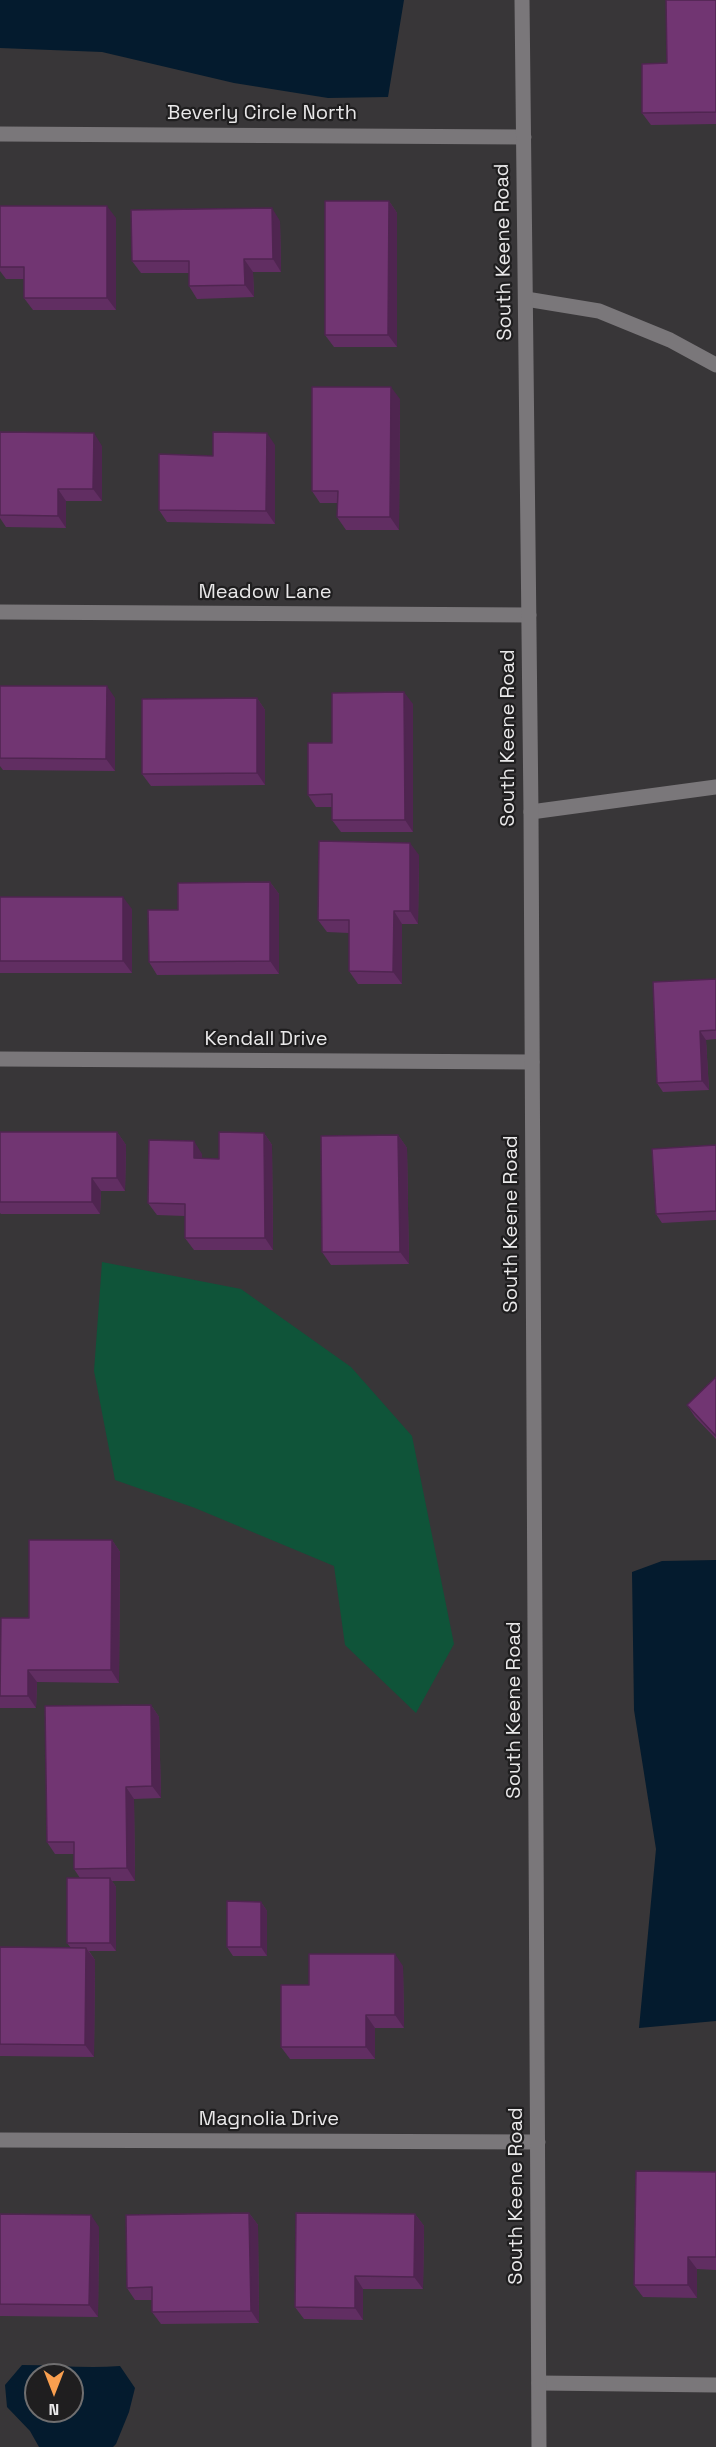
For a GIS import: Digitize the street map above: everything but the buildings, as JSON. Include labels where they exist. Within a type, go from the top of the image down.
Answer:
[{"type":"main road","name":"South Keene Road","points":[[522,0],[531,812],[539,2447]]},
{"type":"main road","name":"Beverly Circle North","points":[[0,134],[524,137]]},
{"type":"main road","points":[[526,299],[599,311],[670,340],[716,365]]},
{"type":"main road","name":"Meadow Lane","points":[[0,612],[529,615]]},
{"type":"main road","points":[[531,812],[716,787]]},
{"type":"main road","name":"Kendall Drive","points":[[0,1059],[532,1062]]},
{"type":"main road","name":"Magnolia Drive","points":[[0,2140],[538,2142]]},
{"type":"main road","points":[[539,2383],[716,2385]]},
{"type":"green space","points":[[102,1262],[241,1289],[351,1367],[412,1436],[454,1644],[416,1713],[345,1645],[334,1566],[195,1508],[115,1480],[94,1371]]},
{"type":"water","points":[[0,0],[404,0],[388,97],[328,98],[234,83],[102,52],[0,48]]},
{"type":"water","points":[[716,1560],[716,2021],[639,2028],[656,1849],[634,1710],[632,1572],[662,1561]]},
{"type":"water","points":[[22,2365],[24,2365],[24,2423],[84,2423],[84,2367],[120,2366],[135,2388],[129,2412],[113,2447],[39,2447],[30,2431],[7,2407],[5,2385]]}]
